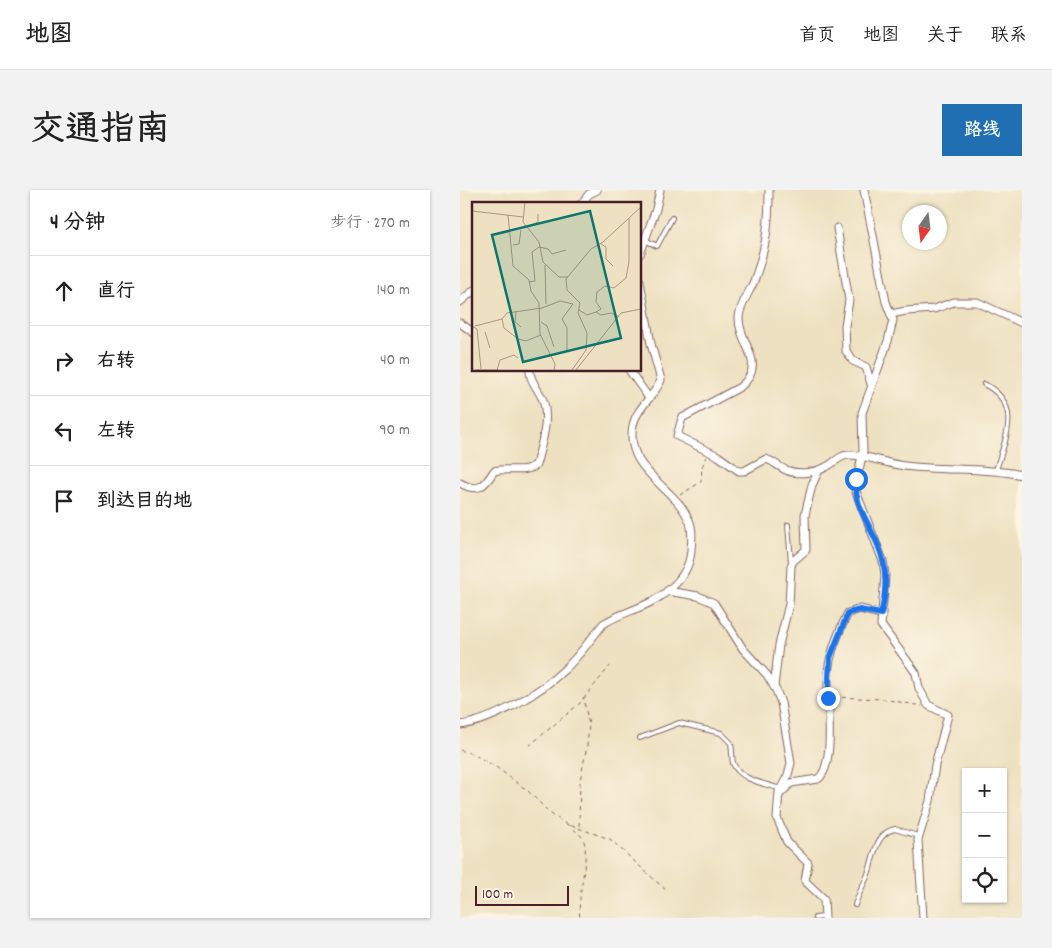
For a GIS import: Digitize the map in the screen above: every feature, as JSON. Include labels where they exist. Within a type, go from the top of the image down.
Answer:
[{"type":"street","points":[[582,202],[588,194],[597,190]]},
{"type":"street","points":[[641,251],[656,209],[660,190]]},
{"type":"street","points":[[864,190],[886,302],[893,320],[861,420],[861,457],[855,489],[858,502],[883,561],[885,575],[881,624],[916,673],[923,698],[934,709],[947,713],[948,720],[935,765],[930,802],[918,836],[924,918]]},
{"type":"street","points":[[769,191],[769,228],[765,249],[739,315],[741,333],[754,360],[752,370],[740,387],[682,418],[677,432],[678,436],[710,452],[739,471],[744,471],[766,459],[795,473],[819,470],[828,467],[844,455],[907,466],[962,470],[996,470],[1022,475]]},
{"type":"street","points":[[837,228],[849,300],[845,326],[846,351],[853,361],[866,367],[871,384]]},
{"type":"street","points":[[460,725],[471,723],[505,710],[562,672],[603,624],[612,618],[646,606],[679,580],[688,566],[692,547],[689,520],[638,460],[634,448],[633,424],[637,413],[659,385],[661,373],[651,344],[641,286]]},
{"type":"street","points":[[460,302],[472,292]]},
{"type":"street","points":[[891,314],[934,309],[954,302],[977,302],[1022,323]]},
{"type":"street","points":[[460,323],[472,332]]},
{"type":"street","points":[[460,483],[477,488],[485,485],[494,471],[503,469],[529,470],[536,465],[546,416],[543,400],[530,375],[530,371]]},
{"type":"street","points":[[630,371],[649,398]]},
{"type":"street","points":[[774,686],[779,645],[789,604],[792,564],[806,550],[805,515],[812,485],[819,470]]},
{"type":"street","points":[[667,591],[698,596],[714,603],[742,649],[774,686],[781,704],[791,763],[780,792],[779,825],[786,835],[787,842],[808,863],[806,881],[824,899],[824,917]]},
{"type":"street","points":[[780,792],[791,783],[818,779],[823,773],[829,746],[828,698],[830,658],[848,613],[860,610],[881,614]]},
{"type":"lane","points":[[645,240],[657,246],[672,218]]},
{"type":"lane","points":[[984,384],[996,389],[1007,399],[1012,416],[996,470]]},
{"type":"lane","points":[[788,525],[792,564]]},
{"type":"lane","points":[[640,738],[679,723],[721,734],[731,743],[733,762],[736,769],[744,776],[780,792]]},
{"type":"lane","points":[[855,905],[866,878],[873,853],[887,833],[895,829],[918,836]]},
{"type":"lane","points":[[814,918],[824,917]]},
{"type":"path","points":[[673,499],[701,482],[702,466],[710,452]]},
{"type":"path","points":[[529,746],[580,703],[610,666]]},
{"type":"path","points":[[579,827],[580,781],[588,746],[589,725],[583,697]]},
{"type":"path","points":[[828,698],[882,699],[934,709]]},
{"type":"path","points":[[460,750],[473,754],[496,767],[528,791],[551,814],[582,837],[585,844],[586,859],[580,890],[580,918]]},
{"type":"path","points":[[566,824],[610,839],[669,893]]},
{"type":"route","points":[[828,698],[830,658],[848,613],[853,610],[860,610],[881,614],[883,608],[885,575],[883,561],[878,545],[858,502],[855,489],[856,479]]}]
